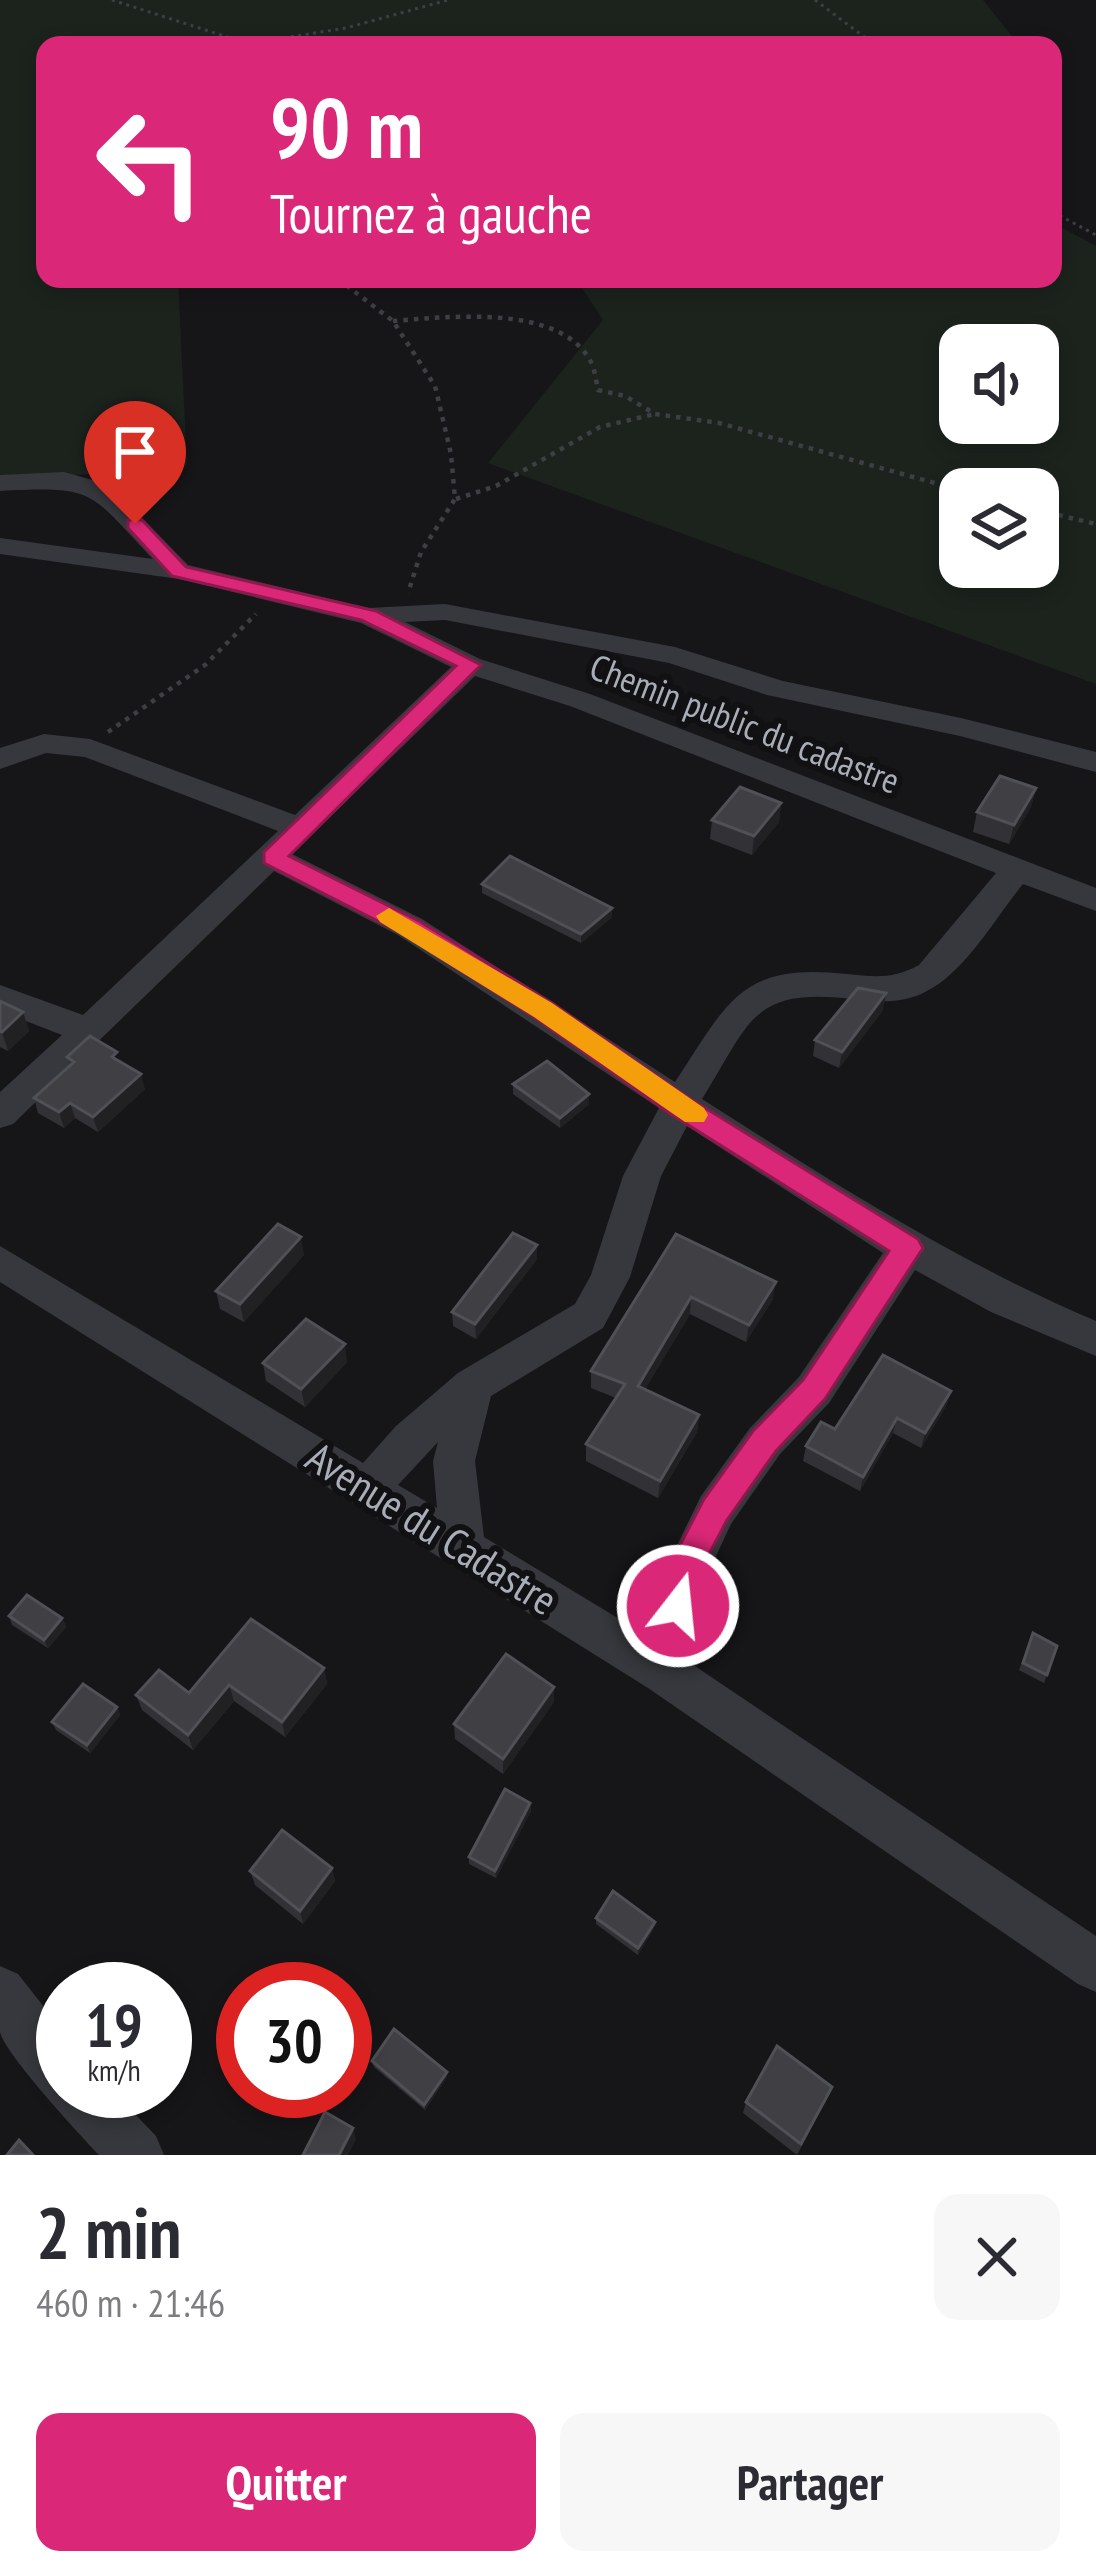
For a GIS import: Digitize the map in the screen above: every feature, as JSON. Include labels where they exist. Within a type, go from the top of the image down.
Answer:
[{"type":"street","points":[[0,483],[64,480],[100,490],[179,572]]},
{"type":"street","points":[[0,546],[179,572],[368,616],[445,612],[676,656],[777,689],[961,727],[1096,762]]},
{"type":"street","name":"Chemin public du cadastre","points":[[368,616],[470,665],[580,700],[1096,900]]},
{"type":"street","points":[[0,1114],[470,665]]},
{"type":"street","points":[[0,759],[44,743],[90,748],[300,828]]},
{"type":"street","points":[[273,857],[429,939],[543,1010],[679,1106],[908,1248],[1005,1300],[1096,1339]]},
{"type":"street","points":[[368,1489],[410,1439],[473,1386],[589,1316],[610,1277],[642,1176],[679,1106],[742,1007],[773,988],[804,981],[882,990],[909,986],[931,974],[1017,869]]},
{"type":"street","points":[[0,997],[88,1031]]},
{"type":"street","points":[[664,1672],[685,1574],[716,1510],[765,1441],[814,1390],[908,1248]]},
{"type":"street","name":"Avenue du Cadastre","points":[[0,1262],[664,1672],[1096,1966]]},
{"type":"street","points":[[463,1546],[454,1461],[473,1386]]},
{"type":"street","points":[[0,1992],[36,2039]]},
{"type":"street","points":[[102,2118],[137,2155]]},
{"type":"path","points":[[112,0],[218,36]]},
{"type":"path","points":[[294,36],[346,28],[448,0]]},
{"type":"path","points":[[814,0],[863,36]]},
{"type":"path","points":[[1062,217],[1096,235]]},
{"type":"path","points":[[350,288],[393,321],[435,386],[451,454],[454,499],[421,552],[402,613]]},
{"type":"path","points":[[393,321],[494,316],[530,322],[570,341],[589,358],[598,389],[655,414]]},
{"type":"path","points":[[454,499],[496,486],[600,427],[655,414],[719,422],[939,484]]},
{"type":"path","points":[[1059,515],[1096,524]]},
{"type":"path","points":[[90,748],[134,711],[196,676],[240,637],[272,592]]},
{"type":"shaded area","points":[[0,0],[983,0],[1012,36],[36,36],[36,288],[178,288],[187,466],[0,481]]},
{"type":"shaded area","points":[[1062,228],[1096,246],[1096,684],[488,463],[603,320],[582,288],[1062,288]]},
{"type":"building","points":[[1000,776],[1036,788],[1014,825],[977,812]]},
{"type":"building","points":[[740,787],[781,803],[754,836],[712,820]]},
{"type":"building","points":[[510,856],[612,908],[581,934],[482,884]]},
{"type":"building","points":[[858,988],[886,993],[842,1052],[815,1040]]},
{"type":"building","points":[[0,1001],[23,1012],[2,1032],[0,1031]]},
{"type":"building","points":[[90,1036],[117,1052],[112,1057],[141,1074],[93,1117],[70,1103],[59,1112],[34,1098],[74,1062],[67,1057]]},
{"type":"building","points":[[547,1061],[589,1094],[560,1118],[513,1084]]},
{"type":"building","points":[[278,1224],[301,1237],[240,1304],[216,1291]]},
{"type":"building","points":[[513,1233],[537,1245],[475,1324],[452,1312]]},
{"type":"building","points":[[676,1234],[776,1282],[749,1325],[691,1297],[638,1386],[699,1415],[660,1481],[586,1444],[625,1384],[591,1371]]},
{"type":"building","points":[[306,1319],[345,1344],[301,1389],[263,1363]]},
{"type":"building","points":[[883,1355],[951,1391],[925,1433],[897,1418],[863,1477],[806,1446],[821,1422],[835,1429]]},
{"type":"building","points":[[27,1595],[62,1618],[44,1640],[9,1616]]},
{"type":"building","points":[[251,1619],[324,1668],[282,1722],[229,1685],[188,1735],[136,1695],[159,1670],[189,1693]]},
{"type":"building","points":[[1033,1633],[1057,1646],[1047,1675],[1023,1663]]},
{"type":"building","points":[[506,1654],[554,1687],[503,1759],[454,1724]]},
{"type":"building","points":[[83,1684],[117,1707],[87,1745],[52,1722]]},
{"type":"building","points":[[505,1789],[530,1803],[495,1871],[469,1857]]},
{"type":"building","points":[[282,1830],[332,1868],[300,1911],[250,1871]]},
{"type":"building","points":[[613,1891],[655,1922],[638,1948],[596,1918]]},
{"type":"building","points":[[394,2029],[447,2072],[424,2105],[372,2061]]},
{"type":"building","points":[[777,2046],[832,2087],[801,2144],[746,2102]]},
{"type":"building","points":[[322,2118],[336,2118],[353,2128],[339,2155],[303,2155]]},
{"type":"building","points":[[19,2140],[33,2155],[7,2155]]},
{"type":"slow traffic","points":[[389,916],[543,1010],[695,1115]]},
{"type":"route","points":[[135,524],[179,572],[368,616],[470,665],[273,857],[410,927],[543,1010],[679,1106],[908,1248],[814,1390],[765,1441],[716,1510],[694,1549],[678,1606]]}]
